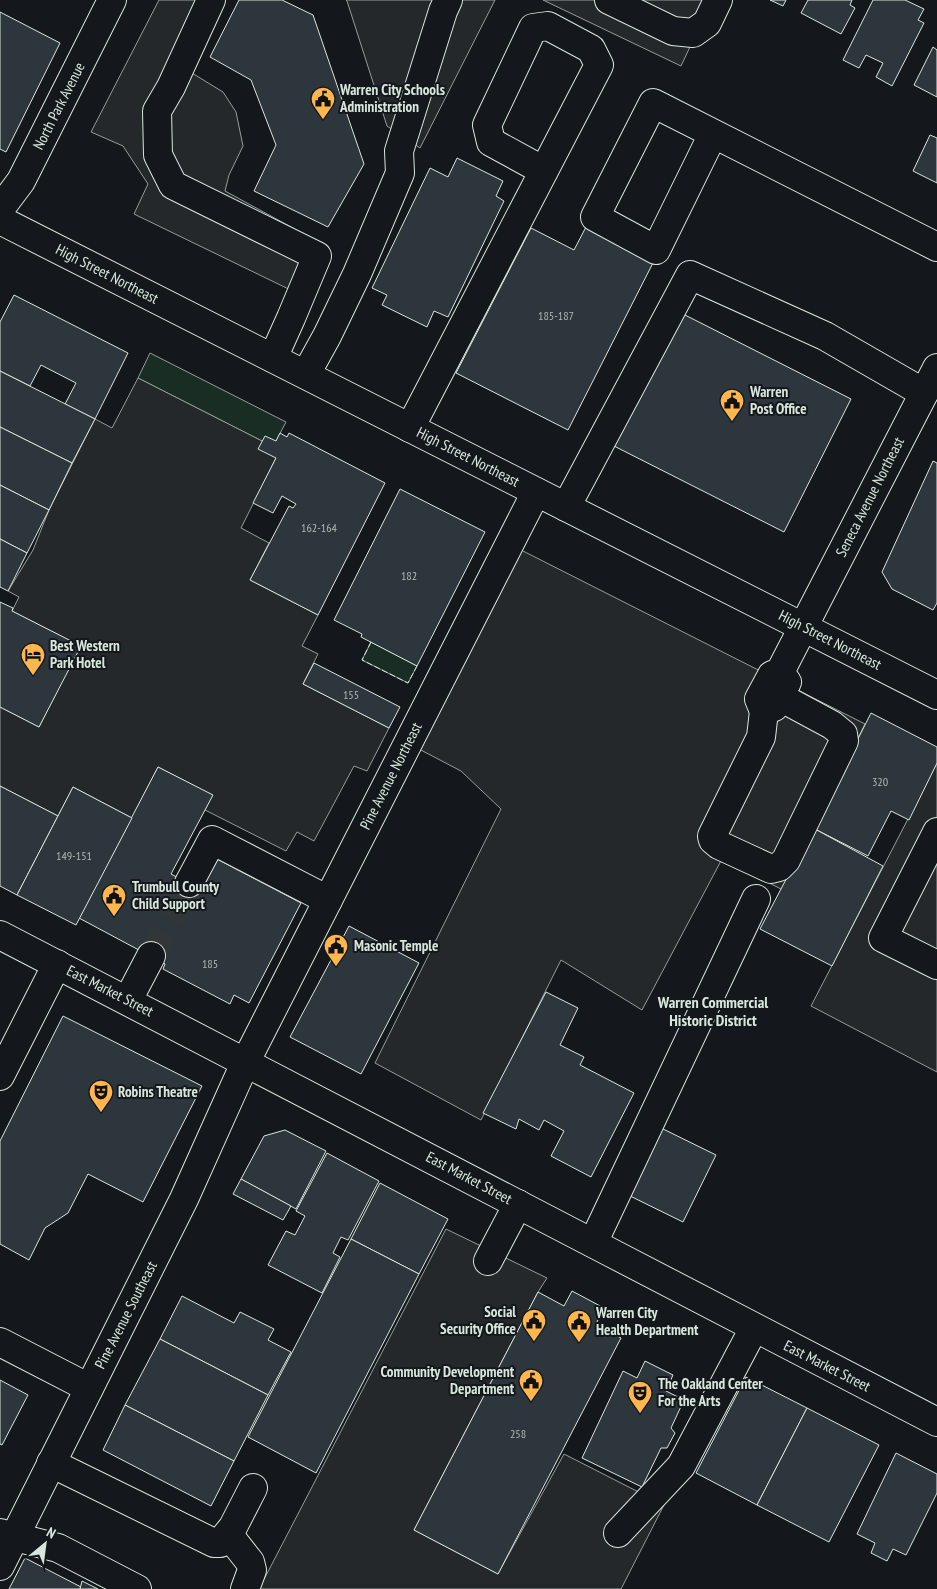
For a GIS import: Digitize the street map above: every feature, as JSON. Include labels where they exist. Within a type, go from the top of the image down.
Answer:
[{"type":"street","name":"North Park Avenue","points":[[0,209],[21,181],[112,0]]},
{"type":"street","points":[[211,0],[171,87],[157,111],[158,155],[173,185],[316,256],[273,358]]},
{"type":"street","points":[[609,0],[673,31],[694,33],[707,23],[718,0]]},
{"type":"street","points":[[306,374],[357,274],[400,173],[399,150],[438,4]]},
{"type":"street","points":[[410,428],[544,171],[599,65],[591,49],[548,26],[533,28],[487,125],[491,142],[544,171]]},
{"type":"street","points":[[713,134],[656,250],[595,217],[653,103],[937,247]]},
{"type":"street","name":"High Street Northeast","points":[[0,220],[937,694]]},
{"type":"street","points":[[566,507],[690,275],[825,336],[924,393]]},
{"type":"street","name":"Seneca Avenue Northeast","points":[[775,693],[803,627],[937,368]]},
{"type":"street","name":"Pine Avenue Northeast","points":[[246,1061],[536,492]]},
{"type":"street","points":[[775,693],[832,725],[843,734],[844,741],[786,860],[778,867],[771,869],[719,845],[713,840],[712,836],[761,737],[775,693]]},
{"type":"street","points":[[937,832],[930,864],[883,938],[937,965]]},
{"type":"street","points":[[189,883],[212,840],[328,900]]},
{"type":"street","points":[[593,1243],[756,899]]},
{"type":"street","name":"East Market Street","points":[[1,937],[246,1061],[937,1422]]},
{"type":"street","points":[[128,1000],[151,956]]},
{"type":"street","points":[[0,1076],[57,964]]},
{"type":"street","name":"Pine Avenue Southeast","points":[[0,1566],[8,1535],[51,1463],[184,1199],[246,1061]]},
{"type":"street","points":[[488,1261],[518,1204]]},
{"type":"street","points":[[618,1533],[681,1466],[754,1328]]},
{"type":"street","points":[[0,1342],[89,1388]]},
{"type":"street","points":[[51,1463],[214,1543],[220,1542],[228,1534],[254,1488]]},
{"type":"street","points":[[228,1534],[250,1562],[252,1570],[246,1589]]},
{"type":"street","points":[[8,1535],[58,1548],[137,1589]]},
{"type":"green space","points":[[150,353],[286,422],[276,441],[262,441],[138,378]]},
{"type":"green space","points":[[371,642],[417,666],[408,683],[362,660]]},
{"type":"shaded area","points":[[159,0],[222,0],[187,70],[223,92],[236,112],[243,146],[229,175],[225,191],[326,246],[303,296],[134,214],[148,184],[123,146],[91,132]]},
{"type":"shaded area","points":[[346,0],[495,0],[420,148],[387,126]]},
{"type":"shaded area","points":[[543,0],[712,0],[681,66]]},
{"type":"shaded area","points":[[138,378],[262,441],[276,458],[241,528],[269,543],[250,580],[318,615],[302,646],[318,654],[303,684],[389,728],[367,771],[354,766],[314,841],[297,832],[286,851],[205,810],[212,795],[158,767],[132,818],[73,787],[58,816],[0,786],[0,707],[39,727],[80,646],[12,611],[19,597],[8,591],[33,550],[49,510],[95,419],[112,428]]},
{"type":"shaded area","points":[[521,550],[865,724],[783,890],[722,859],[642,1010],[561,960],[481,1120],[375,1063],[501,809],[461,771],[417,748]]},
{"type":"shaded area","points":[[937,763],[937,1072],[811,1006]]},
{"type":"shaded area","points":[[446,1229],[547,1278],[414,1530],[498,1574],[564,1454],[664,1505],[621,1589],[259,1589]]},
{"type":"building","points":[[239,0],[282,0],[313,15],[364,164],[328,227],[254,191],[276,145],[251,80],[210,57]]},
{"type":"building","points":[[770,0],[786,0],[783,6]]},
{"type":"building","points":[[808,0],[852,0],[850,5],[855,8],[841,34],[801,13]]},
{"type":"building","points":[[873,0],[905,0],[924,9],[918,20],[924,23],[892,86],[876,77],[883,63],[866,55],[859,68],[843,60]]},
{"type":"building","points":[[0,12],[60,43],[6,152],[0,149]]},
{"type":"building","points":[[933,47],[937,50],[937,97],[914,85]]},
{"type":"building","points":[[930,135],[937,138],[937,183],[913,171]]},
{"type":"building","points":[[457,158],[503,181],[496,196],[504,201],[448,317],[434,311],[427,327],[382,305],[387,295],[372,288],[430,168],[448,177]]},
{"type":"building","points":[[587,225],[655,259],[568,430],[456,373],[531,228],[574,250]]},
{"type":"building","points":[[14,295],[128,353],[95,419],[65,404],[76,383],[41,365],[30,386],[0,371],[0,322]]},
{"type":"building","name":"Warren Post Office","points":[[681,313],[851,399],[784,532],[614,446]]},
{"type":"building","points":[[0,371],[95,419],[72,463],[0,427]]},
{"type":"building","points":[[0,427],[72,463],[49,510],[0,485]]},
{"type":"building","points":[[280,433],[287,437],[289,433],[385,483],[318,615],[250,580],[289,506],[293,508],[296,504],[282,496],[273,513],[253,503],[276,458],[258,449],[265,436],[276,441]]},
{"type":"building","points":[[933,461],[937,463],[937,603],[933,610],[892,589],[882,572]]},
{"type":"building","points":[[0,485],[49,510],[27,553],[0,539]]},
{"type":"building","points":[[400,489],[485,532],[417,666],[361,637],[362,634],[334,620]]},
{"type":"building","points":[[0,539],[27,553],[8,591],[0,587]]},
{"type":"building","name":"Best Western Park Hotel","points":[[0,602],[13,608],[12,611],[81,646],[39,727],[0,707]]},
{"type":"building","points":[[314,663],[400,707],[389,728],[303,684]]},
{"type":"building","points":[[871,713],[937,747],[937,763],[909,820],[891,811],[868,856],[813,828]]},
{"type":"building","points":[[158,767],[213,795],[171,874],[201,890],[217,859],[301,903],[249,1003],[234,995],[230,1004],[163,969],[165,964],[79,918]]},
{"type":"building","points":[[0,786],[58,816],[17,895],[0,886]]},
{"type":"building","points":[[73,787],[132,818],[76,925],[17,895]]},
{"type":"building","points":[[813,828],[883,866],[832,966],[760,929]]},
{"type":"building","points":[[349,926],[419,963],[361,1074],[290,1037]]},
{"type":"building","points":[[546,992],[578,1008],[560,1045],[584,1057],[580,1065],[634,1093],[591,1177],[551,1156],[564,1131],[544,1120],[539,1130],[519,1119],[516,1129],[483,1113]]},
{"type":"building","name":"Robins Theatre","points":[[63,1016],[202,1086],[143,1202],[88,1174],[68,1213],[45,1228],[29,1260],[0,1244],[0,1141]]},
{"type":"building","points":[[659,1127],[716,1155],[683,1222],[626,1194]]},
{"type":"building","points":[[285,1130],[326,1151],[296,1209],[241,1179],[264,1136]]},
{"type":"building","points":[[327,1153],[379,1181],[348,1240],[341,1237],[333,1253],[340,1257],[322,1293],[268,1265],[286,1231],[295,1235],[305,1216],[296,1211]]},
{"type":"building","points":[[241,1179],[291,1206],[283,1220],[233,1194]]},
{"type":"building","points":[[380,1183],[448,1219],[419,1274],[351,1239]]},
{"type":"building","points":[[351,1239],[419,1274],[316,1473],[248,1437]]},
{"type":"building","points":[[572,1291],[604,1308],[596,1324],[621,1338],[498,1574],[414,1530],[538,1292],[564,1306]]},
{"type":"building","points":[[182,1296],[234,1323],[240,1312],[274,1329],[268,1340],[291,1352],[268,1395],[160,1339]]},
{"type":"building","points":[[160,1339],[268,1395],[234,1461],[125,1405]]},
{"type":"building","name":"The Oakland Center For the Arts","points":[[645,1361],[673,1375],[666,1391],[684,1400],[671,1428],[675,1433],[667,1448],[661,1448],[642,1487],[582,1458],[623,1371],[637,1378]]},
{"type":"building","points":[[746,1377],[807,1408],[757,1505],[696,1473]]},
{"type":"building","points":[[0,1380],[28,1395],[2,1445],[0,1444]]},
{"type":"building","points":[[125,1405],[234,1461],[211,1506],[103,1450]]},
{"type":"building","points":[[807,1408],[879,1445],[829,1542],[757,1505]]},
{"type":"building","points":[[896,1453],[937,1474],[937,1493],[906,1555],[893,1549],[887,1561],[871,1553],[875,1543],[857,1534]]},
{"type":"building","points":[[25,1558],[81,1587],[80,1589],[9,1589]]},
{"type":"building","points":[[82,1581],[98,1589],[80,1589]]},
{"type":"tunnel","points":[[151,956],[189,883]]},
{"type":"fence","points":[[371,642],[362,660],[408,683],[417,666]]},
{"type":"place","name":"Warren City Schools Administration","points":[[323,120]]},
{"type":"place","name":"Warren Post Office","points":[[732,422]]},
{"type":"place","name":"Best Western Park Hotel","points":[[33,676]]},
{"type":"place","name":"Trumbull County Child Support","points":[[114,917]]},
{"type":"place","name":"Masonic Temple","points":[[336,967]]},
{"type":"place","name":"Robins Theatre","points":[[101,1113]]},
{"type":"place","name":"Social Security Office","points":[[534,1342]]},
{"type":"place","name":"Warren City Health Department","points":[[579,1343]]},
{"type":"place","name":"Community Development Department","points":[[531,1402]]},
{"type":"place","name":"The Oakland Center For the Arts","points":[[640,1414]]},
{"type":"district","name":"Warren Commercial Historic District","points":[[713,1011]]}]
